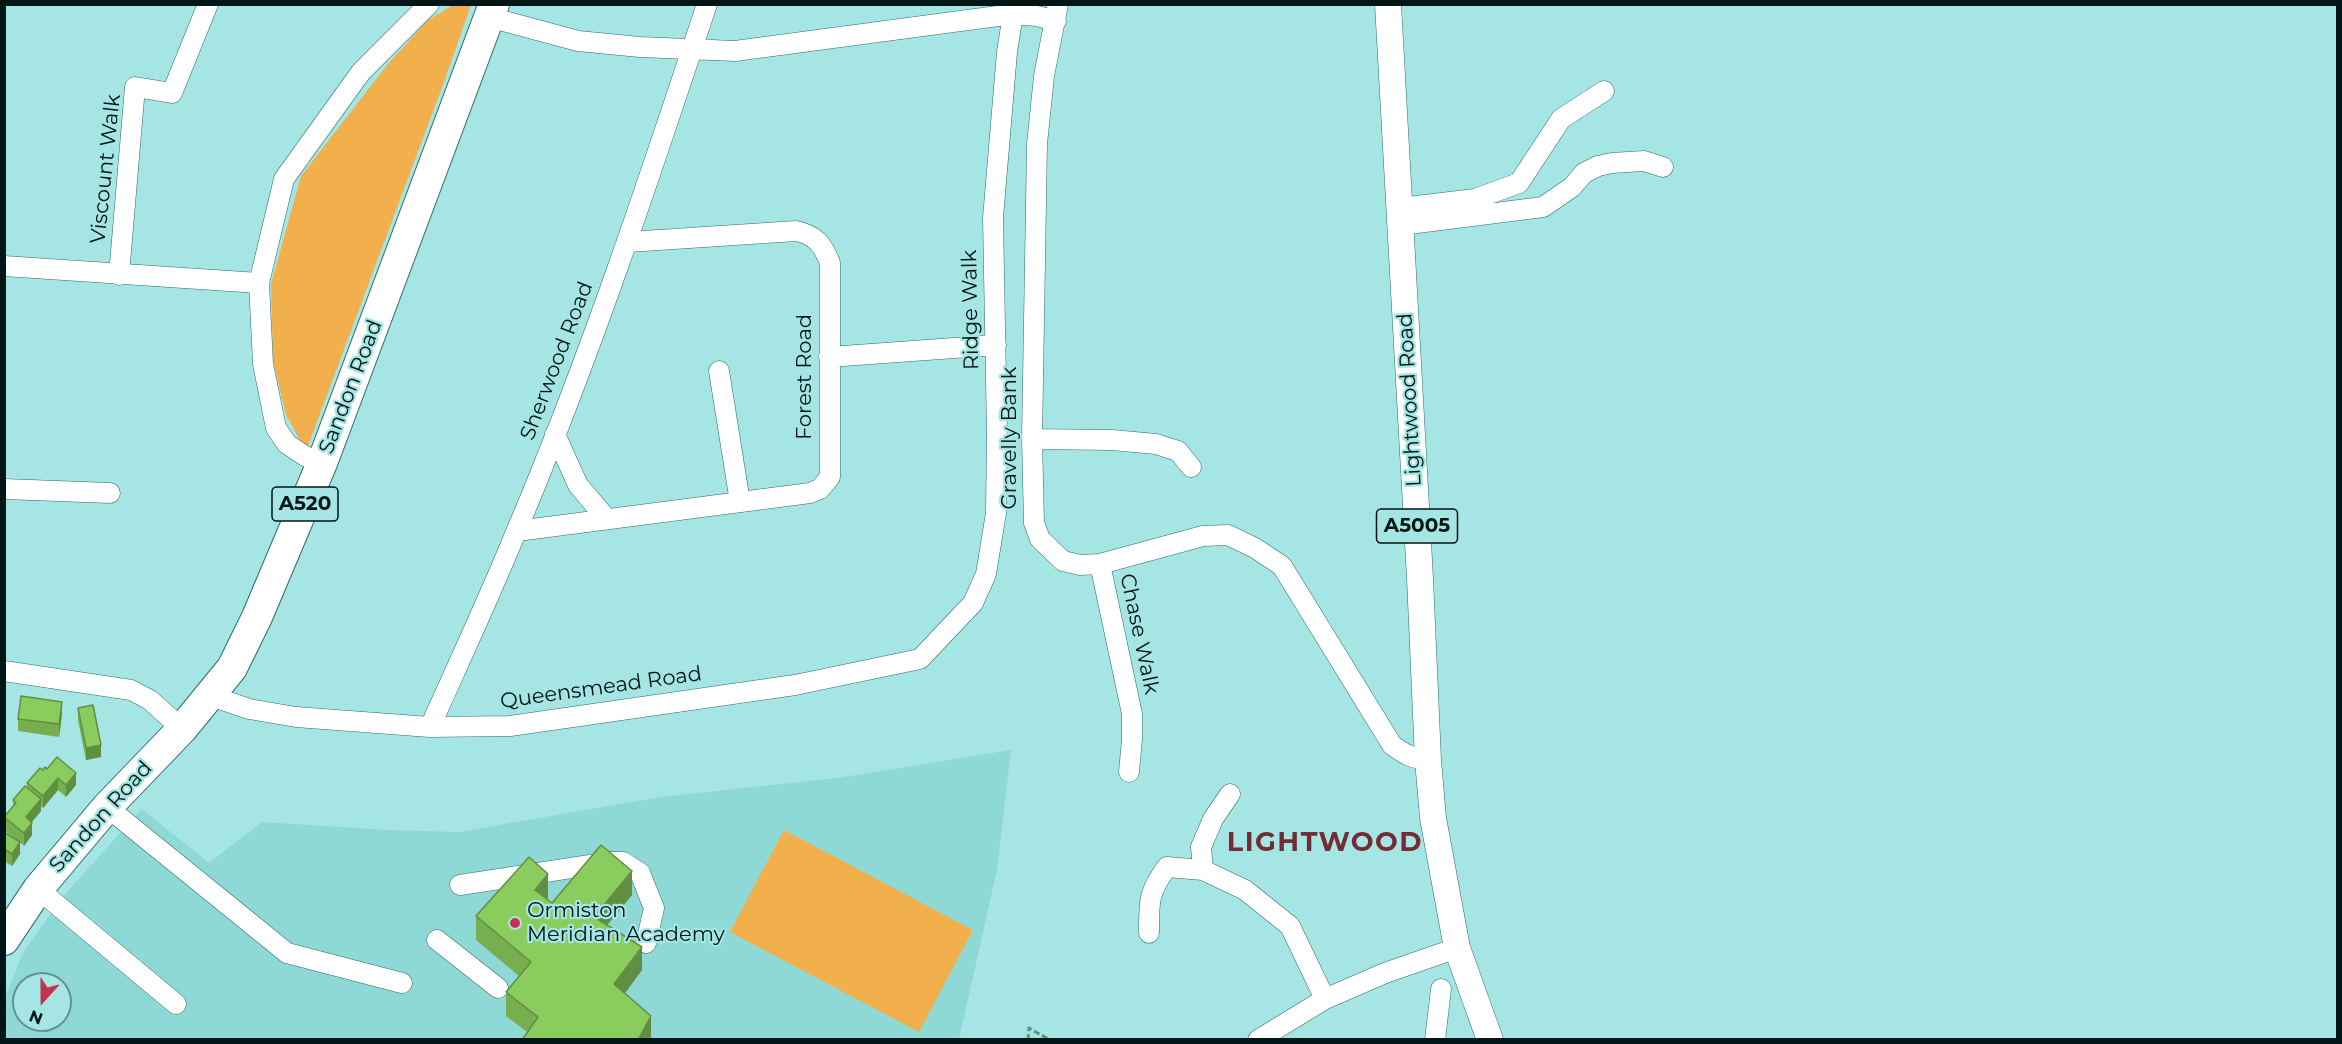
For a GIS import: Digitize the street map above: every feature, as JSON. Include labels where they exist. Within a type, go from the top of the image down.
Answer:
[{"type":"highway","name":"Sandon Road","points":[[4,940],[38,889],[107,807],[211,696],[232,668],[257,617],[322,463],[491,11]]},
{"type":"main road","name":"Lightwood Road","points":[[1388,4],[1428,760],[1434,819],[1457,948],[1490,1040]]},
{"type":"street","name":"Viscount Walk","points":[[119,275],[135,87],[172,93],[208,4]]},
{"type":"street","points":[[322,463],[304,456],[287,444],[276,428],[263,364],[259,283],[284,179],[362,72],[429,4]]},
{"type":"street","name":"Sherwood Road","points":[[430,727],[517,531],[555,434],[628,242],[707,4]]},
{"type":"street","points":[[491,11],[578,40],[692,50],[735,51],[1013,14],[1037,16],[1057,13]]},
{"type":"street","name":"Gravelly Bank","points":[[1057,13],[1044,76],[1036,144],[1032,439],[1034,523],[1040,538],[1063,561],[1080,565],[1100,564],[1203,536],[1227,536],[1255,548],[1282,566],[1392,745],[1404,754],[1416,759],[1428,760]]},
{"type":"street","name":"Ridge Walk","points":[[973,603],[986,574],[996,513],[993,218],[1007,52],[1013,14]]},
{"type":"street","points":[[1401,216],[1475,199],[1519,183],[1561,119],[1604,91]]},
{"type":"street","points":[[1401,216],[1543,207],[1572,187],[1584,173],[1605,164],[1644,161],[1663,167]]},
{"type":"street","name":"Forest Road","points":[[517,531],[810,493],[820,489],[830,477],[830,263],[824,248],[810,234],[796,231],[628,242]]},
{"type":"street","points":[[4,266],[259,283]]},
{"type":"street","points":[[829,357],[996,345]]},
{"type":"street","points":[[719,371],[740,502]]},
{"type":"street","points":[[555,434],[578,485],[606,518]]},
{"type":"street","points":[[1032,439],[1155,444],[1178,451],[1191,467]]},
{"type":"street","points":[[4,489],[110,493]]},
{"type":"street","name":"Chase Walk","points":[[1100,564],[1132,714],[1129,772]]},
{"type":"street","name":"Queensmead Road","points":[[211,696],[249,709],[296,717],[430,727],[510,726],[795,685],[920,659],[973,603]]},
{"type":"street","points":[[4,671],[132,690],[150,699],[182,729]]},
{"type":"street","points":[[1203,870],[1201,847],[1213,819],[1230,794]]},
{"type":"street","points":[[107,807],[287,953],[402,983]]},
{"type":"street","points":[[460,885],[610,862],[623,862],[640,873],[654,908],[646,944]]},
{"type":"street","points":[[1149,933],[1150,896],[1167,867],[1203,870],[1245,890],[1290,926],[1326,999]]},
{"type":"street","points":[[38,889],[176,1004]]},
{"type":"street","points":[[437,940],[498,988]]},
{"type":"street","points":[[1261,1038],[1326,999],[1385,973],[1457,948]]},
{"type":"street","points":[[1435,1040],[1441,989]]},
{"type":"path","points":[[1028,1040],[1029,1028],[1050,1040]]},
{"type":"shaded area","points":[[453,5],[471,5],[306,451],[286,415],[273,360],[271,284],[301,176],[387,65],[428,20]]},
{"type":"shaded area","name":"Ormiston Meridian Academy","points":[[1011,750],[997,870],[959,1039],[5,1040],[4,1000],[12,980],[12,1032],[72,1032],[72,972],[15,972],[24,951],[65,894],[142,809],[209,863],[262,822],[459,832],[660,797],[838,778]]},
{"type":"shaded area","points":[[784,830],[973,930],[919,1032],[730,932]]},
{"type":"building","points":[[21,696],[62,702],[59,724],[18,719]]},
{"type":"building","points":[[93,705],[101,745],[86,748],[78,708]]},
{"type":"building","points":[[57,757],[76,773],[66,785],[58,778],[43,796],[27,783],[40,768],[47,769]]},
{"type":"building","points":[[25,786],[41,799],[26,817],[32,823],[24,833],[4,817],[16,803],[13,800]]},
{"type":"building","points":[[4,832],[20,842],[12,854],[4,849]]},
{"type":"building","points":[[601,845],[632,871],[594,917],[642,947],[614,984],[651,1016],[638,1040],[522,1040],[538,1017],[506,992],[531,962],[476,916],[529,857],[548,874],[535,890],[552,903]]},
{"type":"place","name":"Ormiston Meridian Academy","points":[[515,923]]},
{"type":"district","name":"LIGHTWOOD","points":[[1325,843]]}]
